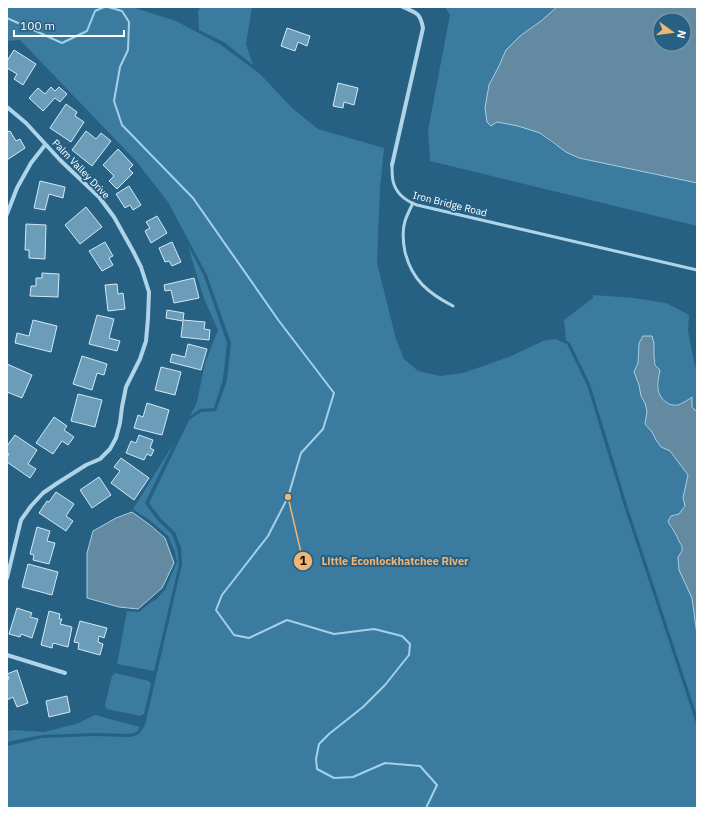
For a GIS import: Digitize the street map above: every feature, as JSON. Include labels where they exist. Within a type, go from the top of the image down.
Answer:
[{"type":"street","name":"Iron Bridge Road","points":[[392,165],[423,28],[421,18],[417,13],[403,7]]},
{"type":"street","name":"Palm Valley Drive","points":[[7,107],[26,123],[65,165],[99,197],[123,232],[141,267],[149,292],[146,342],[140,359],[126,387],[116,438],[110,449],[100,459],[86,465],[56,484],[43,493],[31,506],[21,520],[7,578]]},
{"type":"street","points":[[7,214],[17,188],[30,163],[46,144]]},
{"type":"street","points":[[7,655],[65,673]]},
{"type":"lane","name":"Iron Bridge Road","points":[[392,165],[393,181],[398,191],[407,201],[697,270]]},
{"type":"lane","points":[[413,203],[405,220],[403,234],[404,247],[408,262],[417,279],[428,291],[440,300],[453,306]]},
{"type":"shaded area","points":[[7,7],[132,7],[176,21],[221,45],[260,74],[292,108],[318,129],[384,148],[380,188],[377,263],[396,339],[404,359],[418,371],[440,376],[463,373],[509,357],[543,341],[555,339],[567,344],[587,385],[625,509],[696,723],[697,808],[7,808],[7,746],[42,738],[95,736],[131,737],[139,734],[145,725],[182,564],[181,547],[175,532],[161,519],[149,503],[189,420],[201,412],[216,411],[227,380],[231,343],[207,275],[168,202],[136,161],[20,40],[7,41]]},
{"type":"shaded area","points":[[200,7],[252,7],[246,44],[253,65],[224,42],[199,30],[198,12]]},
{"type":"shaded area","points":[[445,7],[557,7],[506,50],[499,66],[497,122],[518,126],[540,133],[553,144],[579,158],[697,183],[697,226],[430,161],[428,130],[450,15]]},
{"type":"shaded area","points":[[557,7],[697,7],[697,183],[579,158],[566,152],[540,133],[518,126],[497,122],[491,126],[487,122],[485,108],[489,85],[506,50],[520,36]]},
{"type":"shaded area","points":[[188,246],[204,276],[227,343],[223,379],[214,408],[200,409],[190,416],[197,402],[205,363],[218,330],[204,299]]},
{"type":"shaded area","points":[[593,295],[634,298],[666,303],[689,315],[688,331],[695,366],[697,368],[697,412],[692,407],[692,398],[678,405],[671,405],[660,396],[658,380],[660,370],[657,367],[655,360],[654,343],[639,343],[638,363],[634,372],[647,412],[645,424],[661,447],[670,451],[688,475],[683,498],[685,506],[679,514],[671,516],[670,527],[682,546],[682,551],[678,557],[692,598],[697,635],[697,716],[628,508],[590,384],[570,343],[566,340],[564,320],[593,298]]},
{"type":"shaded area","points":[[643,336],[652,336],[654,343],[655,365],[660,370],[658,389],[662,399],[671,405],[678,405],[692,397],[692,407],[697,412],[697,635],[692,598],[679,570],[678,557],[682,551],[682,546],[668,521],[671,516],[679,514],[685,506],[683,498],[688,475],[670,451],[661,447],[645,424],[647,412],[634,372],[638,363],[639,343]]},
{"type":"shaded area","points":[[174,443],[145,503],[158,521],[172,534],[177,548],[179,564],[154,671],[117,664],[127,611],[139,612],[151,602],[156,600],[165,590],[177,562],[175,552],[168,536],[152,522],[133,509]]},
{"type":"shaded area","points":[[132,512],[165,538],[174,563],[162,588],[138,609],[119,607],[87,598],[87,553],[93,531],[116,518]]},
{"type":"shaded area","points":[[115,673],[149,681],[151,684],[144,714],[140,716],[107,709],[105,705],[112,676]]},
{"type":"shaded area","points":[[95,715],[140,727],[137,732],[130,734],[95,733],[42,735],[7,742],[7,731],[44,732],[76,724]]},
{"type":"building","points":[[287,28],[310,36],[307,46],[298,42],[295,51],[281,46]]},
{"type":"building","points":[[14,50],[36,64],[23,85],[14,79],[17,74],[7,68],[7,61]]},
{"type":"building","points":[[338,83],[358,88],[354,105],[344,102],[343,108],[333,106]]},
{"type":"building","points":[[51,87],[55,91],[59,87],[67,94],[60,102],[55,98],[43,111],[29,98],[38,88],[45,94]]},
{"type":"building","points":[[66,104],[77,112],[75,116],[84,122],[71,142],[50,128]]},
{"type":"building","points":[[10,131],[16,141],[20,139],[25,148],[7,160],[7,132]]},
{"type":"building","points":[[86,131],[96,139],[101,133],[111,141],[92,166],[72,150]]},
{"type":"building","points":[[118,149],[133,165],[129,169],[133,173],[117,189],[109,181],[114,176],[103,165]]},
{"type":"building","points":[[40,181],[65,187],[63,198],[49,194],[45,210],[34,208]]},
{"type":"building","points":[[129,186],[141,205],[133,210],[130,205],[125,208],[116,194]]},
{"type":"building","points":[[86,207],[102,227],[80,244],[65,225]]},
{"type":"building","points":[[157,216],[167,233],[151,243],[145,231],[150,228],[146,222]]},
{"type":"building","points":[[26,224],[46,225],[45,259],[29,258],[29,250],[25,250]]},
{"type":"building","points":[[105,242],[113,256],[109,258],[113,265],[102,271],[89,251]]},
{"type":"building","points":[[172,242],[181,262],[172,266],[169,261],[165,262],[159,248]]},
{"type":"building","points":[[42,273],[59,274],[58,297],[30,296],[31,286],[36,286],[36,278],[42,278]]},
{"type":"building","points":[[194,278],[199,298],[174,303],[171,290],[165,291],[164,285]]},
{"type":"building","points":[[117,284],[118,294],[123,293],[125,309],[108,311],[105,285]]},
{"type":"building","points":[[167,310],[184,313],[183,320],[205,322],[204,329],[210,330],[209,340],[181,337],[183,321],[166,318]]},
{"type":"building","points":[[97,315],[114,319],[109,338],[120,341],[117,351],[89,344]]},
{"type":"building","points":[[33,320],[57,326],[51,352],[15,343],[17,333],[29,336]]},
{"type":"building","points":[[188,344],[207,349],[201,370],[170,362],[172,354],[185,357]]},
{"type":"building","points":[[82,356],[107,364],[104,375],[97,373],[92,390],[73,384]]},
{"type":"building","points":[[7,364],[32,375],[22,398],[7,392]]},
{"type":"building","points":[[161,367],[181,372],[175,395],[155,390]]},
{"type":"building","points":[[78,394],[102,400],[95,427],[71,421]]},
{"type":"building","points":[[147,403],[169,410],[162,435],[134,428],[138,415],[143,417]]},
{"type":"building","points":[[54,417],[67,426],[64,430],[74,437],[68,445],[62,441],[53,454],[36,443]]},
{"type":"building","points":[[15,435],[37,450],[28,464],[36,469],[30,478],[7,462],[7,457],[9,454],[7,453],[7,446]]},
{"type":"building","points":[[139,435],[153,440],[150,448],[154,450],[151,456],[147,454],[144,460],[126,453],[131,441],[136,443]]},
{"type":"building","points":[[121,458],[149,478],[134,500],[111,483],[120,471],[114,467]]},
{"type":"building","points":[[99,477],[111,495],[92,508],[80,490]]},
{"type":"building","points":[[56,492],[74,504],[66,516],[73,521],[66,531],[39,513],[47,501],[49,502]]},
{"type":"building","points":[[37,527],[50,531],[47,541],[55,543],[49,564],[33,560],[34,555],[30,554]]},
{"type":"building","points":[[28,564],[58,572],[52,595],[22,587]]},
{"type":"building","points":[[17,608],[32,613],[30,617],[38,619],[32,638],[21,634],[20,637],[9,634]]},
{"type":"building","points":[[49,611],[60,614],[59,619],[62,619],[60,624],[72,627],[68,647],[53,643],[52,648],[41,645]]},
{"type":"building","points":[[80,621],[107,628],[104,638],[99,636],[98,642],[103,644],[100,655],[78,649],[79,643],[74,642]]},
{"type":"building","points":[[17,670],[28,703],[17,707],[13,697],[7,700],[7,679],[9,679],[7,674]]},
{"type":"building","points":[[67,696],[70,712],[49,717],[46,701]]},
{"type":"waterway","points":[[7,18],[62,43],[87,31],[95,11],[104,7]]},
{"type":"waterway","points":[[108,7],[122,11],[129,22],[128,50],[120,67],[114,101],[122,125],[193,198],[279,321],[334,393],[323,429],[301,453],[288,497],[268,536],[222,595],[216,610],[234,635],[249,638],[287,620],[334,634],[374,629],[402,636],[410,644],[409,655],[385,685],[363,707],[329,734],[319,744],[316,759],[317,769],[334,778],[353,777],[385,763],[420,766],[437,785],[426,808]]},
{"type":"place","name":"Little Econlockhatchee River","points":[[288,497]]}]
